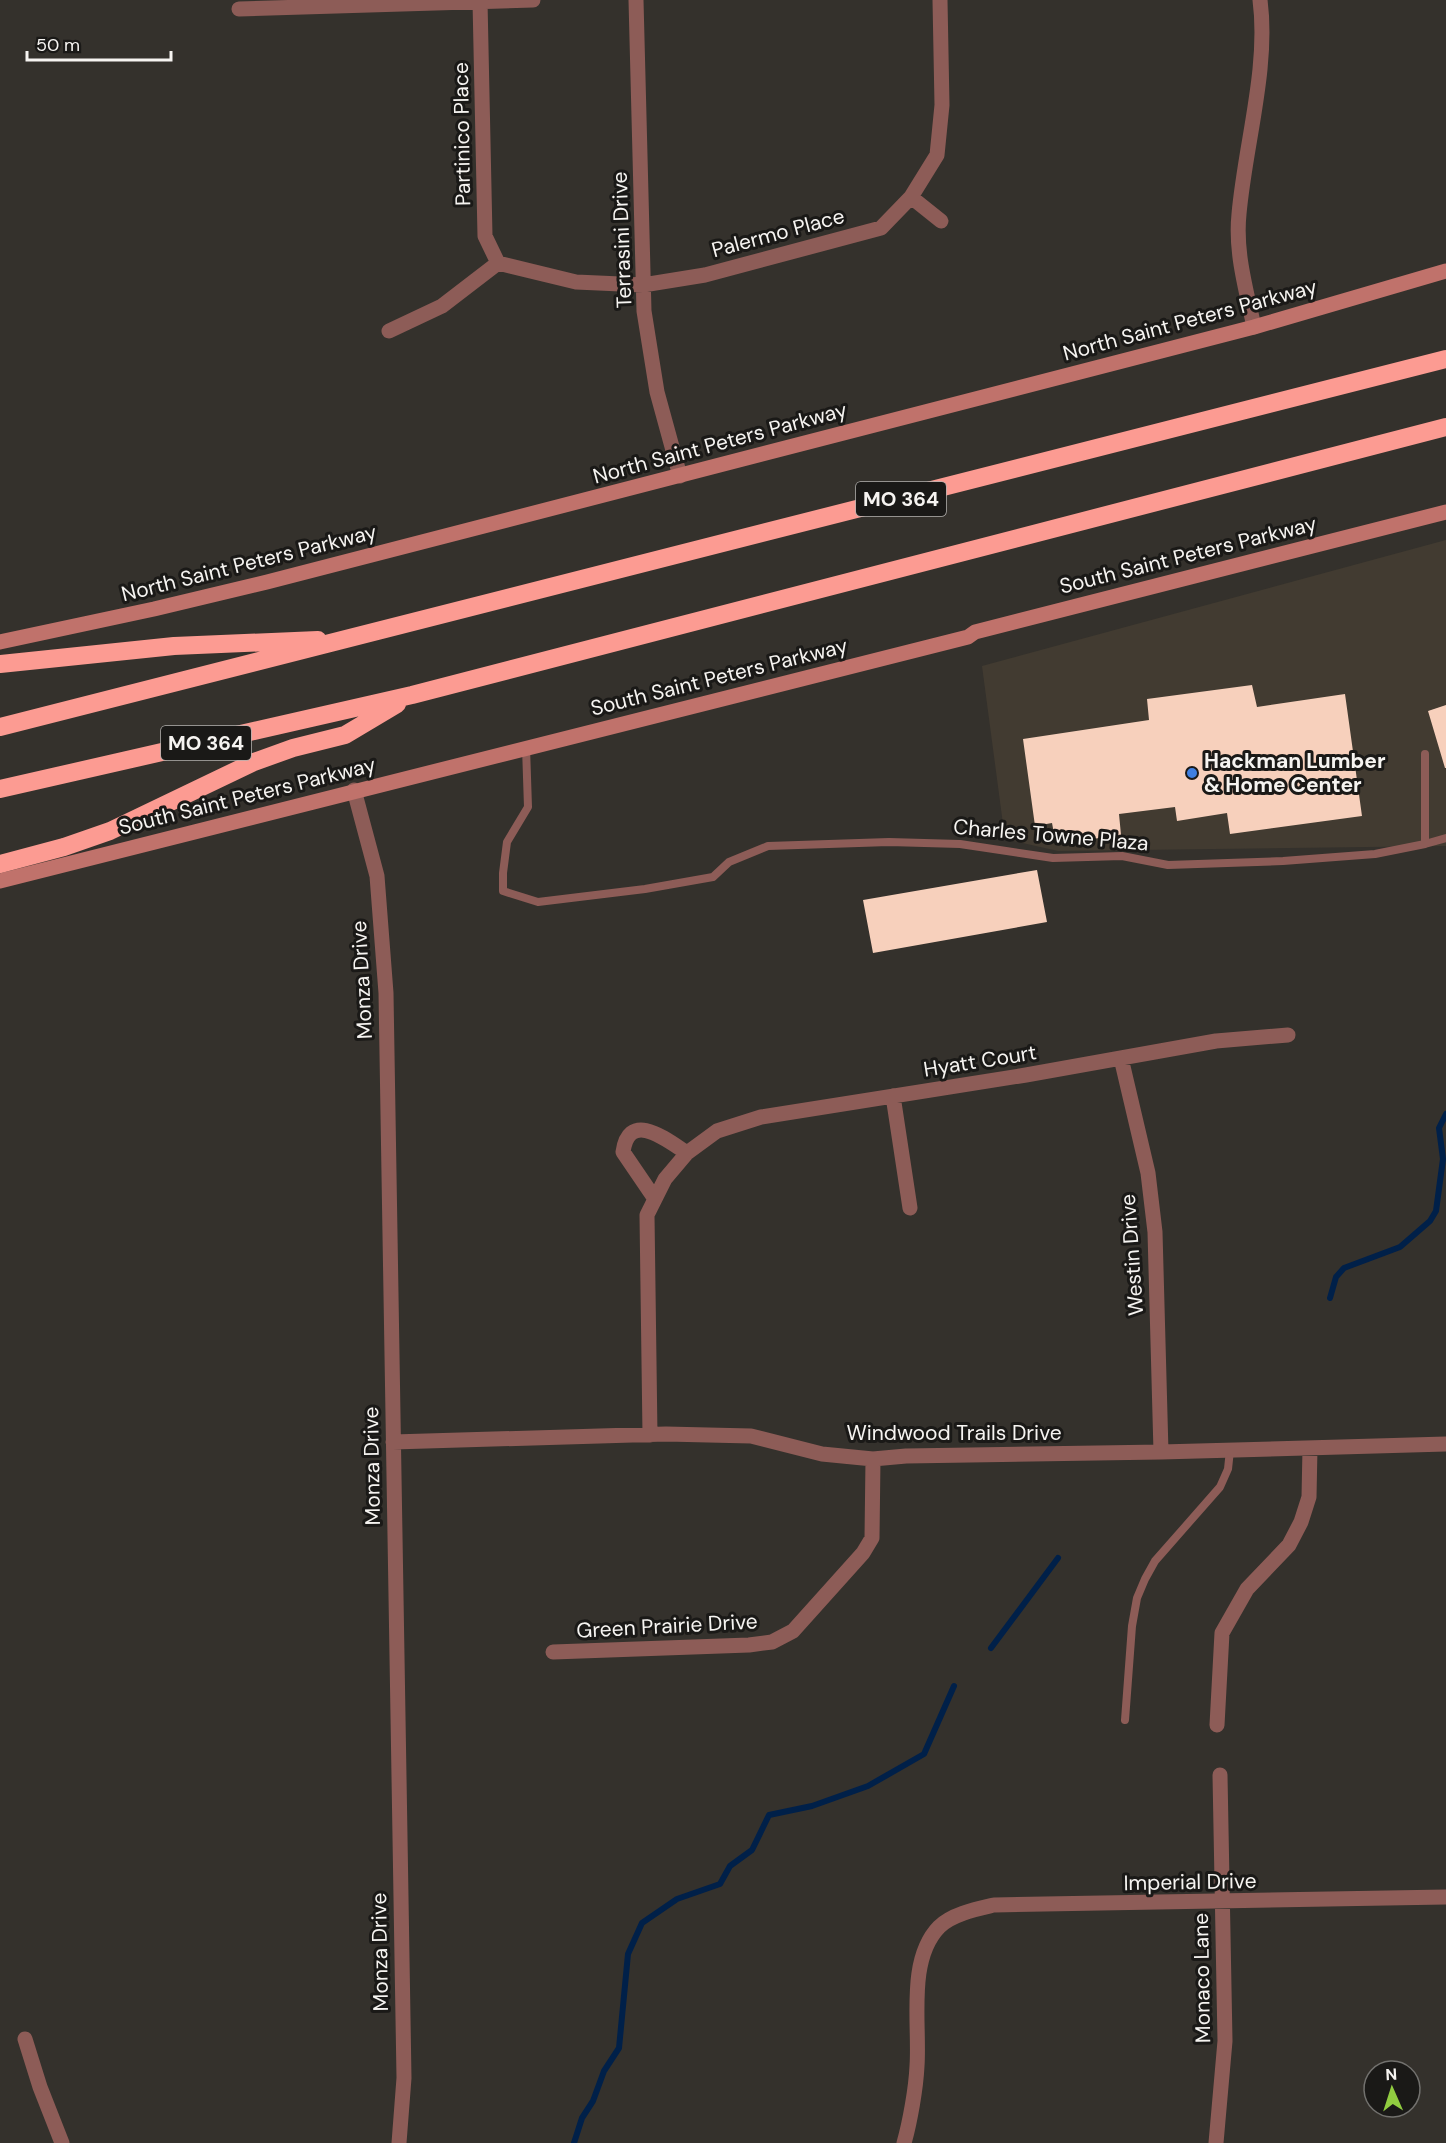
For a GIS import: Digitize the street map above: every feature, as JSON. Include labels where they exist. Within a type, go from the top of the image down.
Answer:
[{"type":"highway","name":"MO 364","points":[[0,727],[1446,359]]},
{"type":"highway","name":"MO 364","points":[[0,789],[412,695],[1446,427]]},
{"type":"highway","points":[[0,664],[174,646],[355,638]]},
{"type":"highway","points":[[0,864],[64,847],[110,831],[254,762],[293,748],[345,735],[412,695]]},
{"type":"main road","name":"North Saint Peters Parkway","points":[[0,642],[267,582],[1254,327],[1446,271]]},
{"type":"main road","name":"South Saint Peters Parkway","points":[[0,881],[968,637],[975,632],[1446,512]]},
{"type":"street","points":[[239,9],[533,0]]},
{"type":"street","name":"Terrasini Drive","points":[[636,0],[644,311],[657,392],[680,476]]},
{"type":"street","name":"Palermo Place","points":[[643,285],[705,275],[881,228],[911,197],[937,155],[942,105],[940,0]]},
{"type":"street","points":[[1254,327],[1238,250],[1239,214],[1263,38],[1260,0]]},
{"type":"street","name":"Partinico Place","points":[[480,1],[486,236],[498,263]]},
{"type":"street","points":[[911,197],[941,221]]},
{"type":"street","points":[[389,331],[442,306],[498,263],[576,282],[643,285]]},
{"type":"street","name":"Monza Drive","points":[[354,790],[377,876],[386,993],[404,2078],[399,2143]]},
{"type":"street","name":"Hyatt Court","points":[[650,1435],[647,1215],[665,1179],[687,1153],[717,1131],[761,1117],[1216,1041],[1288,1035]]},
{"type":"street","name":"Westin Drive","points":[[1121,1058],[1148,1173],[1155,1232],[1161,1452]]},
{"type":"street","points":[[893,1096],[910,1208]]},
{"type":"street","points":[[655,1199],[622,1152],[627,1138],[635,1131],[648,1130],[687,1153]]},
{"type":"street","name":"Windwood Trails Drive","points":[[393,1442],[650,1435],[751,1436],[822,1454],[873,1459],[906,1456],[1446,1444]]},
{"type":"street","points":[[1217,1725],[1222,1633],[1247,1589],[1289,1545],[1301,1522],[1309,1497],[1310,1448]]},
{"type":"street","name":"Green Prairie Drive","points":[[553,1652],[750,1646],[772,1642],[793,1631],[863,1553],[872,1538],[873,1459]]},
{"type":"street","name":"Monaco Lane","points":[[1216,2143],[1225,2041],[1220,1775]]},
{"type":"street","name":"Imperial Drive","points":[[904,2143],[917,2067],[918,1974],[925,1949],[939,1927],[966,1912],[994,1905],[1446,1897]]},
{"type":"street","points":[[25,2039],[40,2087],[62,2143]]},
{"type":"lane","name":"Charles Towne Plaza","points":[[526,747],[528,807],[507,842],[502,873],[503,891],[538,902],[645,889],[713,877],[729,862],[768,846],[889,842],[960,844],[1053,858],[1122,856],[1168,865],[1282,861],[1375,854],[1446,838]]},
{"type":"lane","points":[[1425,754],[1425,844]]},
{"type":"lane","points":[[1125,1720],[1132,1626],[1137,1598],[1155,1561],[1220,1487],[1228,1469],[1230,1450]]},
{"type":"shaded area","points":[[1446,540],[1446,846],[1058,851],[1005,839],[982,666]]},
{"type":"building","name":"Hackman Lumber & Home Center","points":[[1252,685],[1257,707],[1345,694],[1362,816],[1230,834],[1227,813],[1177,821],[1175,807],[1119,814],[1121,835],[1056,844],[1052,823],[1035,826],[1023,739],[1149,720],[1147,699]]},
{"type":"building","points":[[1446,705],[1446,768],[1445,768],[1428,711]]},
{"type":"building","points":[[1037,870],[1047,922],[873,953],[863,900]]},
{"type":"waterway","points":[[1330,1298],[1336,1277],[1344,1268],[1400,1247],[1430,1221],[1436,1211],[1443,1159],[1439,1128],[1446,1114]]},
{"type":"waterway","points":[[991,1648],[1058,1558]]},
{"type":"waterway","points":[[574,2143],[582,2118],[593,2101],[604,2071],[619,2048],[628,1954],[642,1923],[677,1899],[720,1884],[730,1866],[752,1850],[769,1815],[812,1806],[868,1786],[924,1754],[954,1686]]},
{"type":"place","name":"Hackman Lumber & Home Center","points":[[1192,773]]}]
